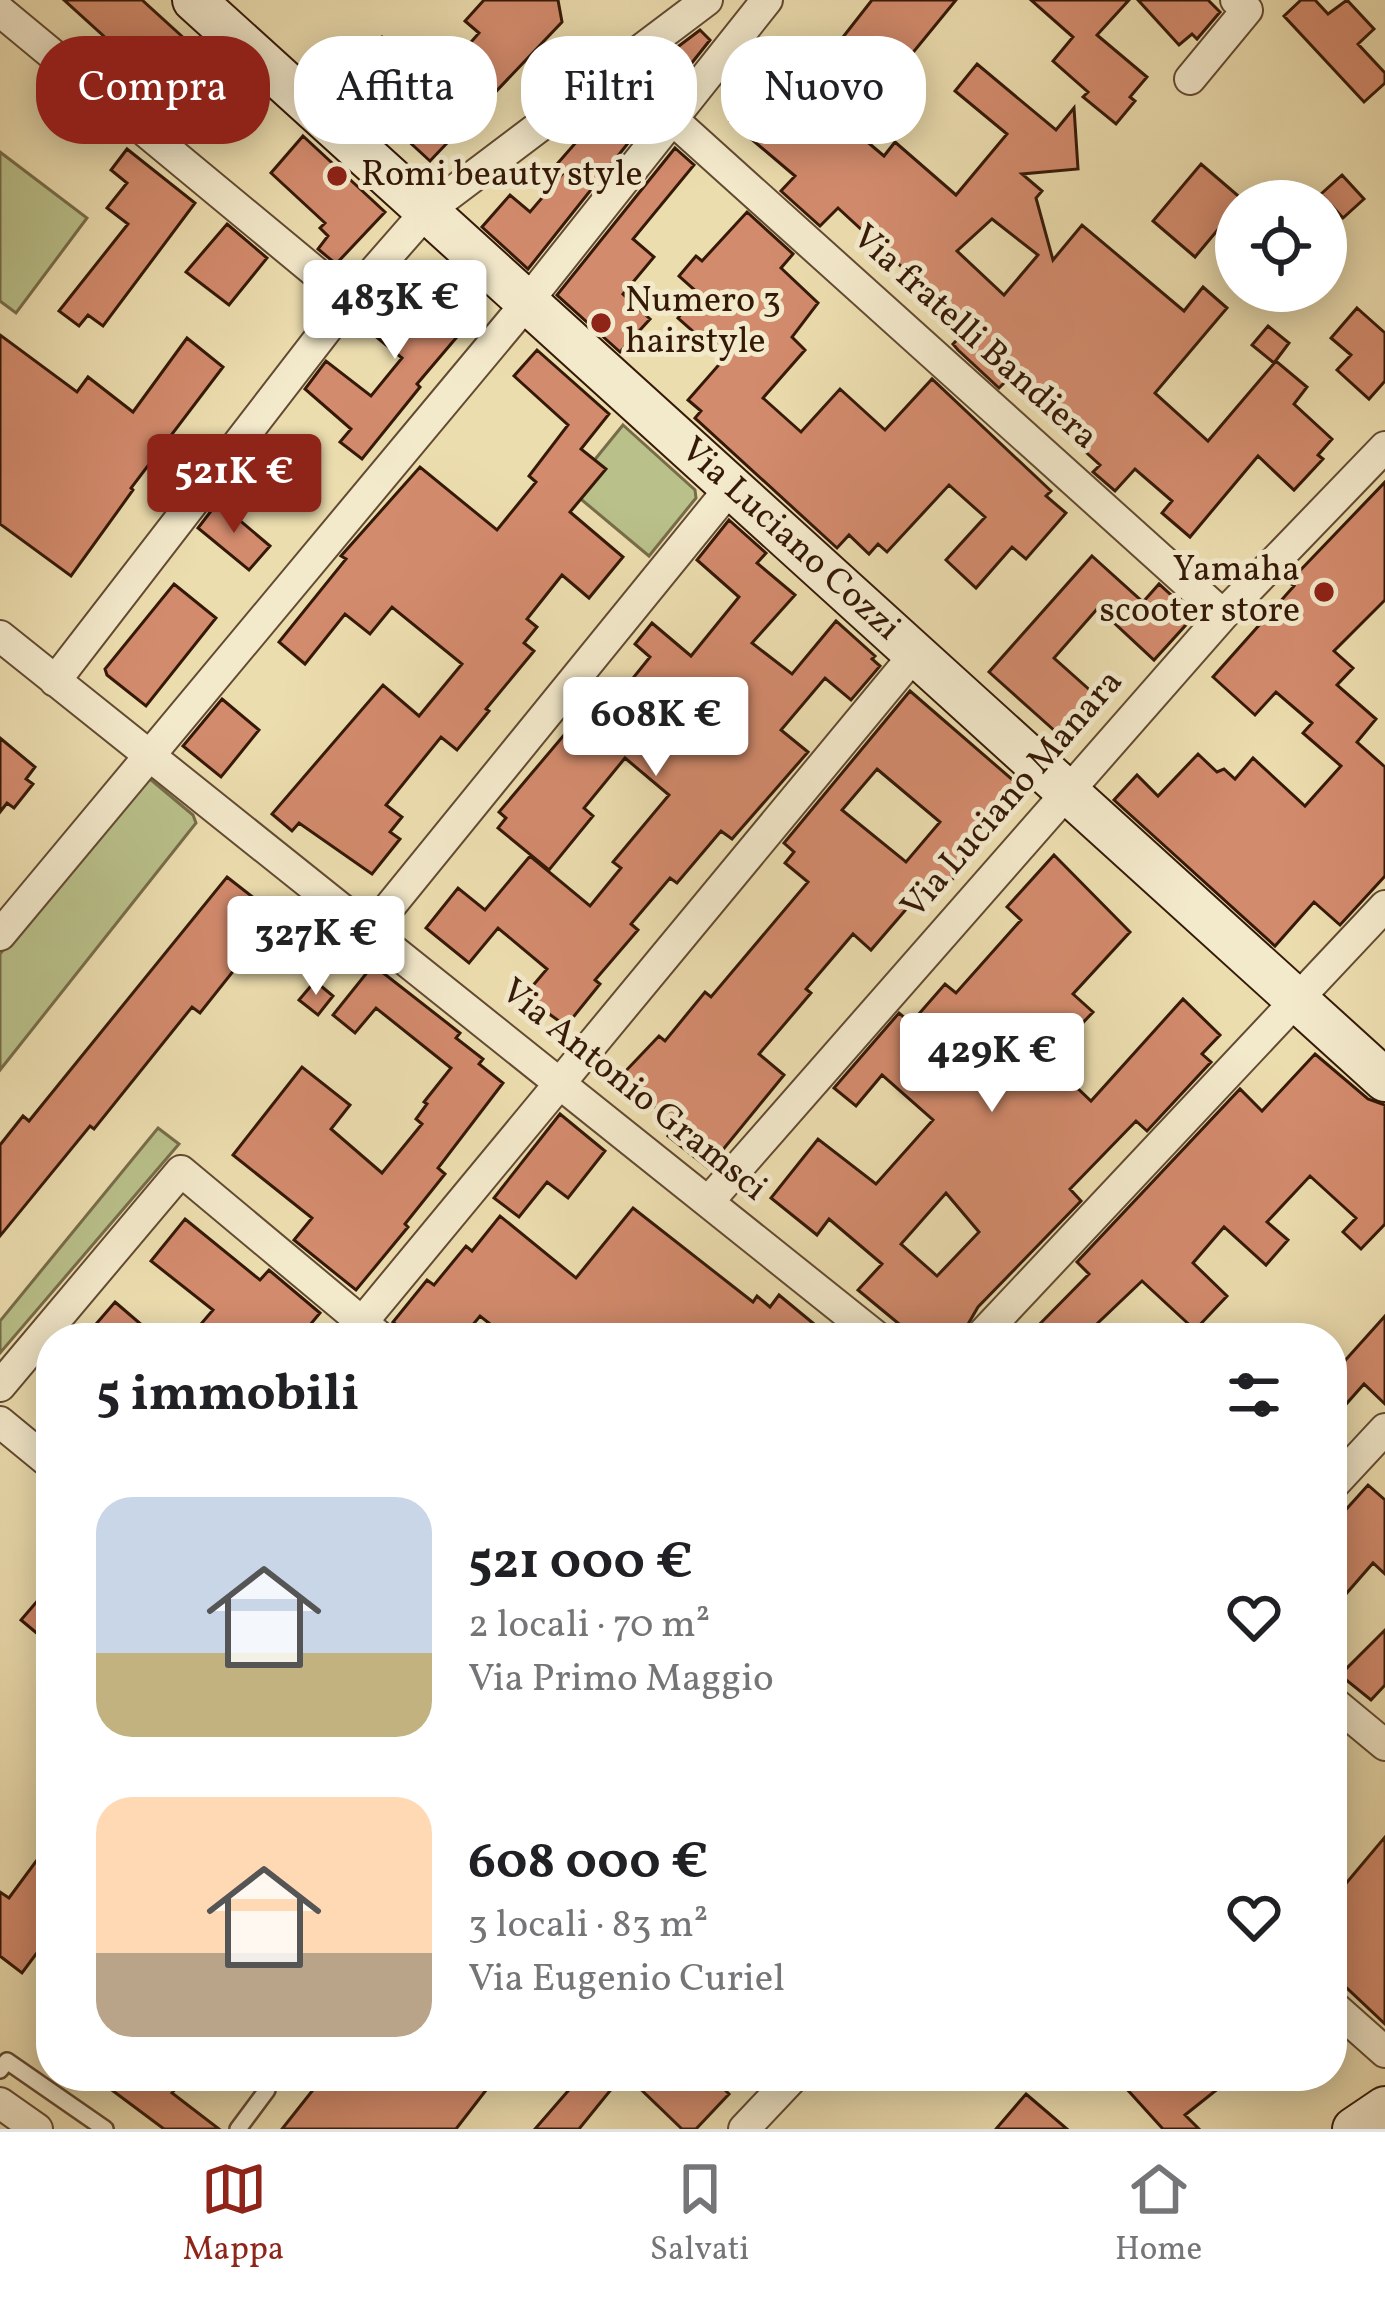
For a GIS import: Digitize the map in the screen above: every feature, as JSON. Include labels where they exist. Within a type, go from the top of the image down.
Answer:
[{"type":"street","name":"Via Luciano Cozzi","points":[[194,0],[1385,1080]]},
{"type":"street","points":[[55,681],[349,300],[426,212],[707,0]]},
{"type":"street","points":[[697,89],[767,0]]},
{"type":"street","points":[[1190,79],[1246,10],[1236,0]]},
{"type":"street","points":[[0,11],[349,300]]},
{"type":"street","name":"Via fratelli Bandiera","points":[[697,141],[1223,615]]},
{"type":"street","points":[[0,935],[653,144]]},
{"type":"street","name":"Via Luciano Manara","points":[[708,1202],[1223,615],[1385,447]]},
{"type":"street","points":[[370,932],[731,487]]},
{"type":"street","name":"Via Antonio Gramsci","points":[[0,637],[859,1323]]},
{"type":"street","points":[[372,1323],[558,1082],[915,654]]},
{"type":"street","points":[[993,1323],[1385,906]]},
{"type":"street","points":[[53,1323],[181,1171],[353,1323]]},
{"type":"street","points":[[0,1386],[36,1343]]},
{"type":"street","points":[[0,1422],[36,1452]]},
{"type":"street","points":[[1347,1470],[1385,1429]]},
{"type":"street","points":[[1347,1713],[1385,1745]]},
{"type":"street","points":[[1347,2019],[1385,2052]]},
{"type":"street","points":[[744,2129],[777,2091]]},
{"type":"street","points":[[0,2103],[37,2129]]},
{"type":"street","points":[[1354,2129],[1385,2108]]},
{"type":"lane","points":[[3,2066],[36,2086]]},
{"type":"lane","points":[[43,2091],[105,2129]]},
{"type":"lane","points":[[238,2129],[266,2091]]},
{"type":"green space","points":[[0,152],[87,218],[16,313],[0,301]]},
{"type":"green space","points":[[623,425],[695,490],[696,498],[649,556],[570,490]]},
{"type":"green space","points":[[150,779],[193,815],[196,823],[0,1070],[0,954],[137,783]]},
{"type":"green space","points":[[158,1128],[179,1144],[0,1353],[0,1321]]},
{"type":"building","points":[[64,0],[142,0],[182,36],[104,36]]},
{"type":"building","points":[[484,0],[558,0],[562,22],[549,36],[521,36],[521,65],[497,90],[497,36],[476,36],[479,33],[465,21]]},
{"type":"building","points":[[872,0],[956,0],[926,37],[844,36]]},
{"type":"building","points":[[1031,0],[1129,0],[1097,35],[1147,77],[1116,124],[1083,97],[1088,92],[1053,61],[1073,37]]},
{"type":"building","points":[[1138,0],[1208,0],[1220,12],[1197,39],[1192,34],[1179,45]]},
{"type":"building","points":[[1301,0],[1315,0],[1328,14],[1347,0],[1374,29],[1358,44],[1385,73],[1385,83],[1364,102],[1284,16]]},
{"type":"building","points":[[700,30],[710,40],[697,56],[697,36],[692,36]]},
{"type":"building","points":[[977,64],[1056,130],[1074,108],[1078,169],[1022,174],[1042,191],[1036,198],[1053,260],[1082,225],[1184,311],[1203,287],[1215,298],[1215,312],[1224,312],[1155,393],[1208,441],[1276,361],[1307,387],[1294,404],[1332,439],[1318,455],[1323,459],[1294,490],[1258,456],[1190,537],[1162,513],[1172,501],[1135,469],[1115,491],[1093,472],[1100,465],[1049,419],[1006,381],[999,388],[958,350],[953,344],[968,328],[838,208],[820,226],[781,191],[795,176],[757,144],[870,144],[884,156],[897,144],[956,195],[1007,134],[955,91]],"holes":[[[992,219],[1038,255],[1004,295],[957,251]]]},
{"type":"building","points":[[296,144],[312,144],[385,212],[336,264],[318,249],[328,236],[320,228],[325,223],[271,173]]},
{"type":"building","points":[[412,144],[446,144],[430,161]]},
{"type":"building","points":[[575,144],[627,144],[528,269],[482,227],[510,195],[530,212],[565,171],[557,164]]},
{"type":"building","points":[[675,148],[694,165],[633,239],[654,257],[623,294],[650,319],[620,352],[557,295]]},
{"type":"building","points":[[127,149],[195,203],[103,326],[88,315],[79,326],[59,311],[128,224],[107,208],[127,183],[111,170]]},
{"type":"building","points":[[1201,164],[1220,180],[1215,180],[1215,233],[1195,257],[1153,221]]},
{"type":"building","points":[[1347,180],[1364,199],[1347,214]]},
{"type":"building","points":[[747,212],[793,254],[781,268],[818,303],[792,337],[805,350],[763,398],[801,432],[840,389],[885,430],[932,379],[1051,491],[1046,496],[1066,513],[1026,559],[1012,547],[976,588],[946,560],[985,517],[949,485],[887,552],[878,544],[869,554],[849,535],[837,548],[695,418],[701,411],[688,400],[724,359],[678,318],[699,294],[679,276],[696,256],[702,261]]},
{"type":"building","points":[[227,224],[267,258],[229,305],[186,272]]},
{"type":"building","points":[[428,277],[438,285],[442,279],[479,311],[362,459],[340,442],[351,429],[305,389],[326,361],[371,396],[402,358],[357,321],[373,302],[393,318]]},
{"type":"building","points":[[1357,308],[1385,333],[1385,381],[1369,399],[1337,370],[1351,355],[1331,338]]},
{"type":"building","points":[[1268,326],[1289,343],[1274,363],[1252,345]]},
{"type":"building","points":[[0,335],[77,392],[88,377],[133,412],[187,338],[223,367],[71,576],[0,524]]},
{"type":"building","points":[[537,350],[609,414],[581,449],[606,469],[570,512],[623,557],[589,598],[562,575],[527,619],[537,627],[524,643],[534,651],[486,709],[489,711],[457,750],[441,737],[386,805],[402,817],[390,832],[400,839],[372,874],[299,823],[292,831],[272,814],[383,685],[419,716],[462,664],[392,607],[370,634],[345,614],[305,664],[279,642],[346,559],[341,556],[420,467],[497,530],[536,482],[529,476],[568,425],[514,376]]},
{"type":"building","points":[[1385,482],[1385,600],[1334,651],[1353,668],[1337,685],[1376,719],[1357,742],[1385,767],[1385,876],[1340,925],[1314,902],[1275,946],[1114,800],[1137,775],[1158,796],[1198,754],[1217,772],[1224,769],[1235,779],[1253,758],[1305,806],[1341,766],[1303,733],[1312,723],[1276,692],[1255,715],[1213,677],[1294,586],[1289,582]]},
{"type":"building","points":[[218,502],[270,546],[249,570],[198,528]]},
{"type":"building","points":[[729,520],[766,553],[757,563],[795,595],[752,643],[792,674],[836,621],[880,666],[851,700],[825,678],[781,730],[808,752],[732,839],[721,831],[677,883],[670,878],[631,924],[638,930],[595,980],[600,984],[566,1026],[524,996],[547,969],[498,928],[469,963],[426,928],[458,888],[485,910],[530,856],[590,906],[621,868],[613,862],[669,795],[625,758],[584,808],[593,816],[549,870],[498,828],[506,818],[499,812],[575,722],[589,733],[650,657],[635,644],[652,623],[691,656],[739,597],[697,560]]},
{"type":"building","points":[[1092,556],[1143,602],[1159,584],[1194,616],[1154,660],[1098,608],[1054,658],[1092,692],[1056,732],[989,672]]},
{"type":"building","points":[[174,584],[216,618],[146,706],[105,669]]},
{"type":"building","points":[[910,691],[1022,788],[971,847],[976,851],[945,888],[933,878],[871,950],[853,934],[806,989],[811,993],[759,1054],[784,1075],[708,1168],[668,1136],[677,1125],[619,1078],[659,1036],[665,1041],[705,992],[711,997],[808,882],[785,863],[794,852],[784,843]],"holes":[[[877,769],[940,822],[906,862],[842,810]]]},
{"type":"building","points":[[222,699],[259,730],[221,777],[183,746]]},
{"type":"building","points":[[0,738],[35,767],[26,779],[33,784],[14,808],[7,803],[0,812]]},
{"type":"building","points":[[1054,855],[1130,932],[1073,994],[1093,1012],[1048,1060],[1091,1101],[1183,999],[1220,1035],[1202,1054],[1211,1062],[1147,1131],[1136,1121],[1070,1189],[1081,1201],[978,1307],[969,1323],[898,1323],[858,1290],[882,1264],[829,1219],[817,1235],[771,1198],[818,1139],[876,1184],[933,1120],[882,1075],[856,1106],[834,1088],[899,1013],[911,1023],[945,984],[956,993],[1021,920],[1007,907]],"holes":[[[946,1193],[979,1232],[937,1276],[901,1244]]]},
{"type":"building","points":[[227,877],[277,916],[200,1013],[192,1007],[0,1236],[0,1145],[23,1116],[29,1121]]},
{"type":"building","points":[[373,965],[460,1033],[456,1038],[503,1083],[438,1168],[445,1174],[405,1224],[408,1227],[356,1290],[294,1240],[312,1218],[233,1155],[302,1067],[350,1105],[331,1129],[382,1173],[422,1124],[416,1119],[424,1102],[451,1068],[376,1008],[355,1033],[333,1015]]},
{"type":"building","points":[[315,981],[333,996],[318,1015],[299,1000]]},
{"type":"building","points":[[1315,1054],[1368,1099],[1385,1105],[1385,1224],[1361,1249],[1343,1232],[1356,1218],[1310,1176],[1267,1222],[1288,1240],[1266,1265],[1224,1227],[1193,1263],[1227,1296],[1202,1323],[1187,1323],[1142,1281],[1098,1323],[1041,1323],[1089,1274],[1077,1262],[1240,1089],[1262,1111]]},
{"type":"building","points":[[560,1114],[605,1151],[568,1198],[547,1182],[519,1217],[494,1198]]},
{"type":"building","points":[[633,1208],[753,1302],[757,1296],[770,1307],[779,1295],[813,1323],[489,1323],[480,1316],[474,1323],[393,1322],[427,1280],[434,1285],[466,1246],[472,1251],[500,1216],[576,1278]]},
{"type":"building","points":[[185,1219],[260,1280],[269,1270],[320,1313],[312,1323],[202,1323],[213,1310],[151,1261]]},
{"type":"building","points":[[115,1302],[140,1323],[97,1323]]},
{"type":"building","points":[[1385,1316],[1385,1404],[1364,1384],[1347,1403],[1347,1358]]},
{"type":"building","points":[[1368,1485],[1385,1500],[1385,1574],[1373,1563],[1347,1593],[1347,1508]]},
{"type":"building","points":[[36,1602],[36,1632],[21,1620]]},
{"type":"building","points":[[1385,1630],[1385,1685],[1371,1700],[1347,1681],[1347,1668]]},
{"type":"building","points":[[1385,1837],[1385,2024],[1347,1988],[1347,1882]]},
{"type":"building","points":[[36,1861],[36,1954],[22,1973],[0,1956],[0,1892],[9,1898]]},
{"type":"building","points":[[113,2091],[174,2091],[219,2129],[164,2129]]},
{"type":"building","points":[[312,2091],[485,2091],[456,2129],[282,2129]]},
{"type":"building","points":[[568,2091],[610,2091],[579,2129],[535,2129]]},
{"type":"building","points":[[643,2091],[729,2094],[696,2129],[682,2129]]},
{"type":"building","points":[[1129,2091],[1215,2091],[1185,2115],[1199,2129],[1163,2129]]},
{"type":"building","points":[[1026,2094],[1067,2129],[996,2129]]},
{"type":"place","name":"Romi beauty style","points":[[337,176]]},
{"type":"place","name":"Numero 3 hairstyle","points":[[601,323]]},
{"type":"place","name":"Yamaha scooter store","points":[[1324,592]]}]
